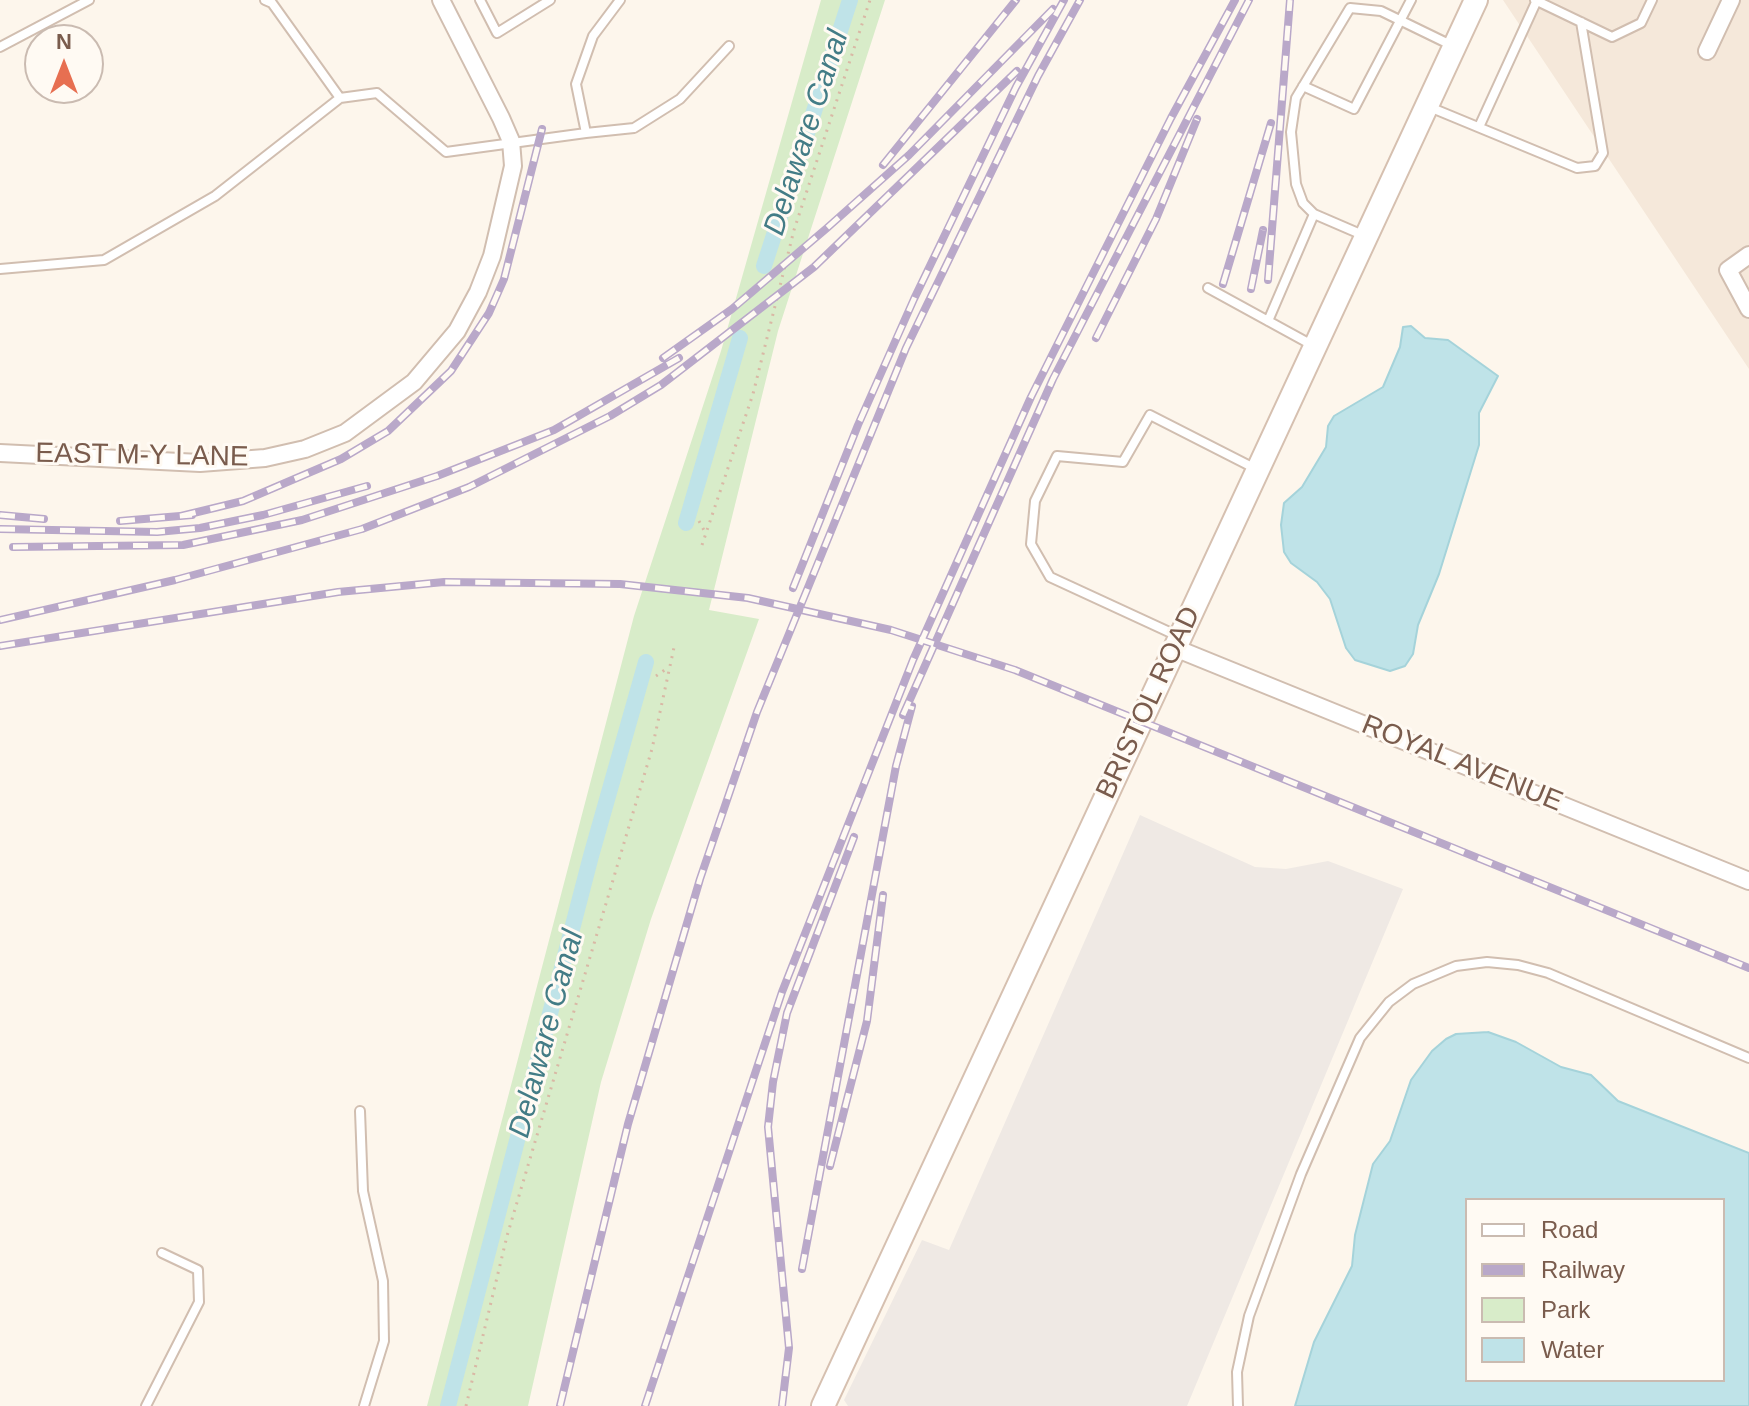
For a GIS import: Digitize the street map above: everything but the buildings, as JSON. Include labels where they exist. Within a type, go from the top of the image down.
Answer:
[{"type":"main road","name":"BRISTOL ROAD","points":[[825,1405],[1476,0]]},
{"type":"street","name":"EAST M-Y LANE","points":[[0,453],[221,462],[305,449],[365,421],[414,382],[468,313],[492,256],[513,166],[511,141],[441,0]]},
{"type":"street","points":[[1707,51],[1731,0]]},
{"type":"street","points":[[1749,255],[1729,269],[1749,309]]},
{"type":"street","name":"ROYAL AVENUE","points":[[1177,642],[1749,881]]},
{"type":"lane","points":[[0,47],[89,0]]},
{"type":"lane","points":[[265,0],[272,3],[340,98]]},
{"type":"lane","points":[[480,0],[497,33],[550,0]]},
{"type":"lane","points":[[586,133],[576,84],[593,36],[620,0]]},
{"type":"lane","points":[[1303,86],[1354,109],[1411,0]]},
{"type":"lane","points":[[1479,127],[1536,0],[1612,37],[1641,23],[1652,0]]},
{"type":"lane","points":[[1366,236],[1314,214],[1303,203],[1296,184],[1291,132],[1296,98],[1350,8],[1381,11],[1454,47]]},
{"type":"lane","points":[[1426,106],[1577,168],[1595,166],[1603,153],[1581,22]]},
{"type":"lane","points":[[0,269],[104,260],[215,196],[340,98],[377,93],[446,152],[511,141],[634,128],[680,99],[729,46]]},
{"type":"lane","points":[[1268,321],[1314,214]]},
{"type":"lane","points":[[1208,288],[1314,347]]},
{"type":"lane","points":[[1177,642],[1050,577],[1031,544],[1035,501],[1057,456],[1123,462],[1150,415],[1257,470]]},
{"type":"lane","points":[[1238,1406],[1237,1372],[1249,1316],[1301,1174],[1360,1038],[1378,1013],[1413,984],[1456,966],[1487,962],[1518,965],[1548,973],[1749,1058]]},
{"type":"lane","points":[[360,1111],[363,1191],[383,1281],[384,1326],[384,1341],[364,1406]]},
{"type":"lane","points":[[146,1406],[199,1302],[198,1270],[162,1253]]},
{"type":"path","points":[[702,545],[753,394],[794,230],[870,0]]},
{"type":"path","points":[[699,521],[706,534]]},
{"type":"path","points":[[466,1406],[507,1236],[652,749],[675,643]]},
{"type":"path","points":[[656,676],[669,667]]},
{"type":"shaded area","points":[[1503,0],[1749,0],[1749,369]]},
{"type":"shaded area","points":[[1140,815],[1255,867],[1286,869],[1328,861],[1403,889],[1187,1406],[848,1406],[844,1400],[922,1240],[949,1250]]},
{"type":"green space","points":[[821,0],[885,0],[778,331],[709,610],[759,619],[651,919],[601,1082],[528,1406],[427,1406],[634,616],[721,351]]},
{"type":"water","points":[[1411,326],[1425,338],[1448,340],[1498,376],[1479,413],[1479,445],[1439,574],[1418,625],[1413,654],[1405,666],[1390,671],[1355,660],[1346,648],[1330,599],[1317,582],[1291,563],[1284,552],[1281,525],[1284,503],[1302,487],[1326,447],[1328,426],[1334,416],[1383,387],[1400,347],[1403,327]]},
{"type":"water","points":[[1488,1032],[1516,1042],[1561,1067],[1591,1075],[1618,1101],[1749,1153],[1749,1406],[1295,1406],[1314,1342],[1352,1266],[1355,1235],[1373,1164],[1390,1141],[1411,1080],[1432,1051],[1456,1034]]},
{"type":"waterway","name":"Delaware Canal","points":[[764,266],[850,0]]},
{"type":"waterway","name":"Delaware Canal","points":[[686,523],[740,338]]},
{"type":"waterway","name":"Delaware Canal","points":[[448,1406],[591,856],[646,662]]},
{"type":"railway","points":[[883,165],[1016,0]]},
{"type":"railway","points":[[793,588],[858,425],[914,299],[1016,87],[1064,0]]},
{"type":"railway","points":[[560,1406],[628,1124],[700,879],[757,712],[906,348],[1038,76],[1080,0]]},
{"type":"railway","points":[[645,1406],[782,992],[913,660],[1031,397],[1171,118],[1235,0]]},
{"type":"railway","points":[[903,715],[1053,379],[1249,0]]},
{"type":"railway","points":[[1268,280],[1290,0]]},
{"type":"railway","points":[[663,358],[732,309],[909,155],[1053,9]]},
{"type":"railway","points":[[0,620],[175,580],[362,529],[469,487],[610,416],[661,385],[814,267],[1017,71]]},
{"type":"railway","points":[[1096,338],[1156,219],[1197,119]]},
{"type":"railway","points":[[1223,284],[1271,123]]},
{"type":"railway","points":[[181,516],[243,501],[341,459],[388,431],[451,371],[489,313],[504,279],[542,129]]},
{"type":"railway","points":[[1251,289],[1263,230]]},
{"type":"railway","points":[[13,547],[183,545],[302,520],[437,476],[554,430],[679,358]]},
{"type":"railway","points":[[0,529],[157,532],[200,528],[263,515],[367,486]]},
{"type":"railway","points":[[0,515],[44,519]]},
{"type":"railway","points":[[120,521],[192,515]]},
{"type":"railway","points":[[0,646],[338,592],[444,582],[620,584],[748,598],[891,630],[1015,670],[1749,968]]},
{"type":"railway","points":[[802,1269],[896,766],[912,706]]},
{"type":"railway","points":[[782,1406],[789,1348],[768,1127],[773,1082],[787,1013],[854,837]]},
{"type":"railway","points":[[830,1166],[867,1021],[883,895]]}]
